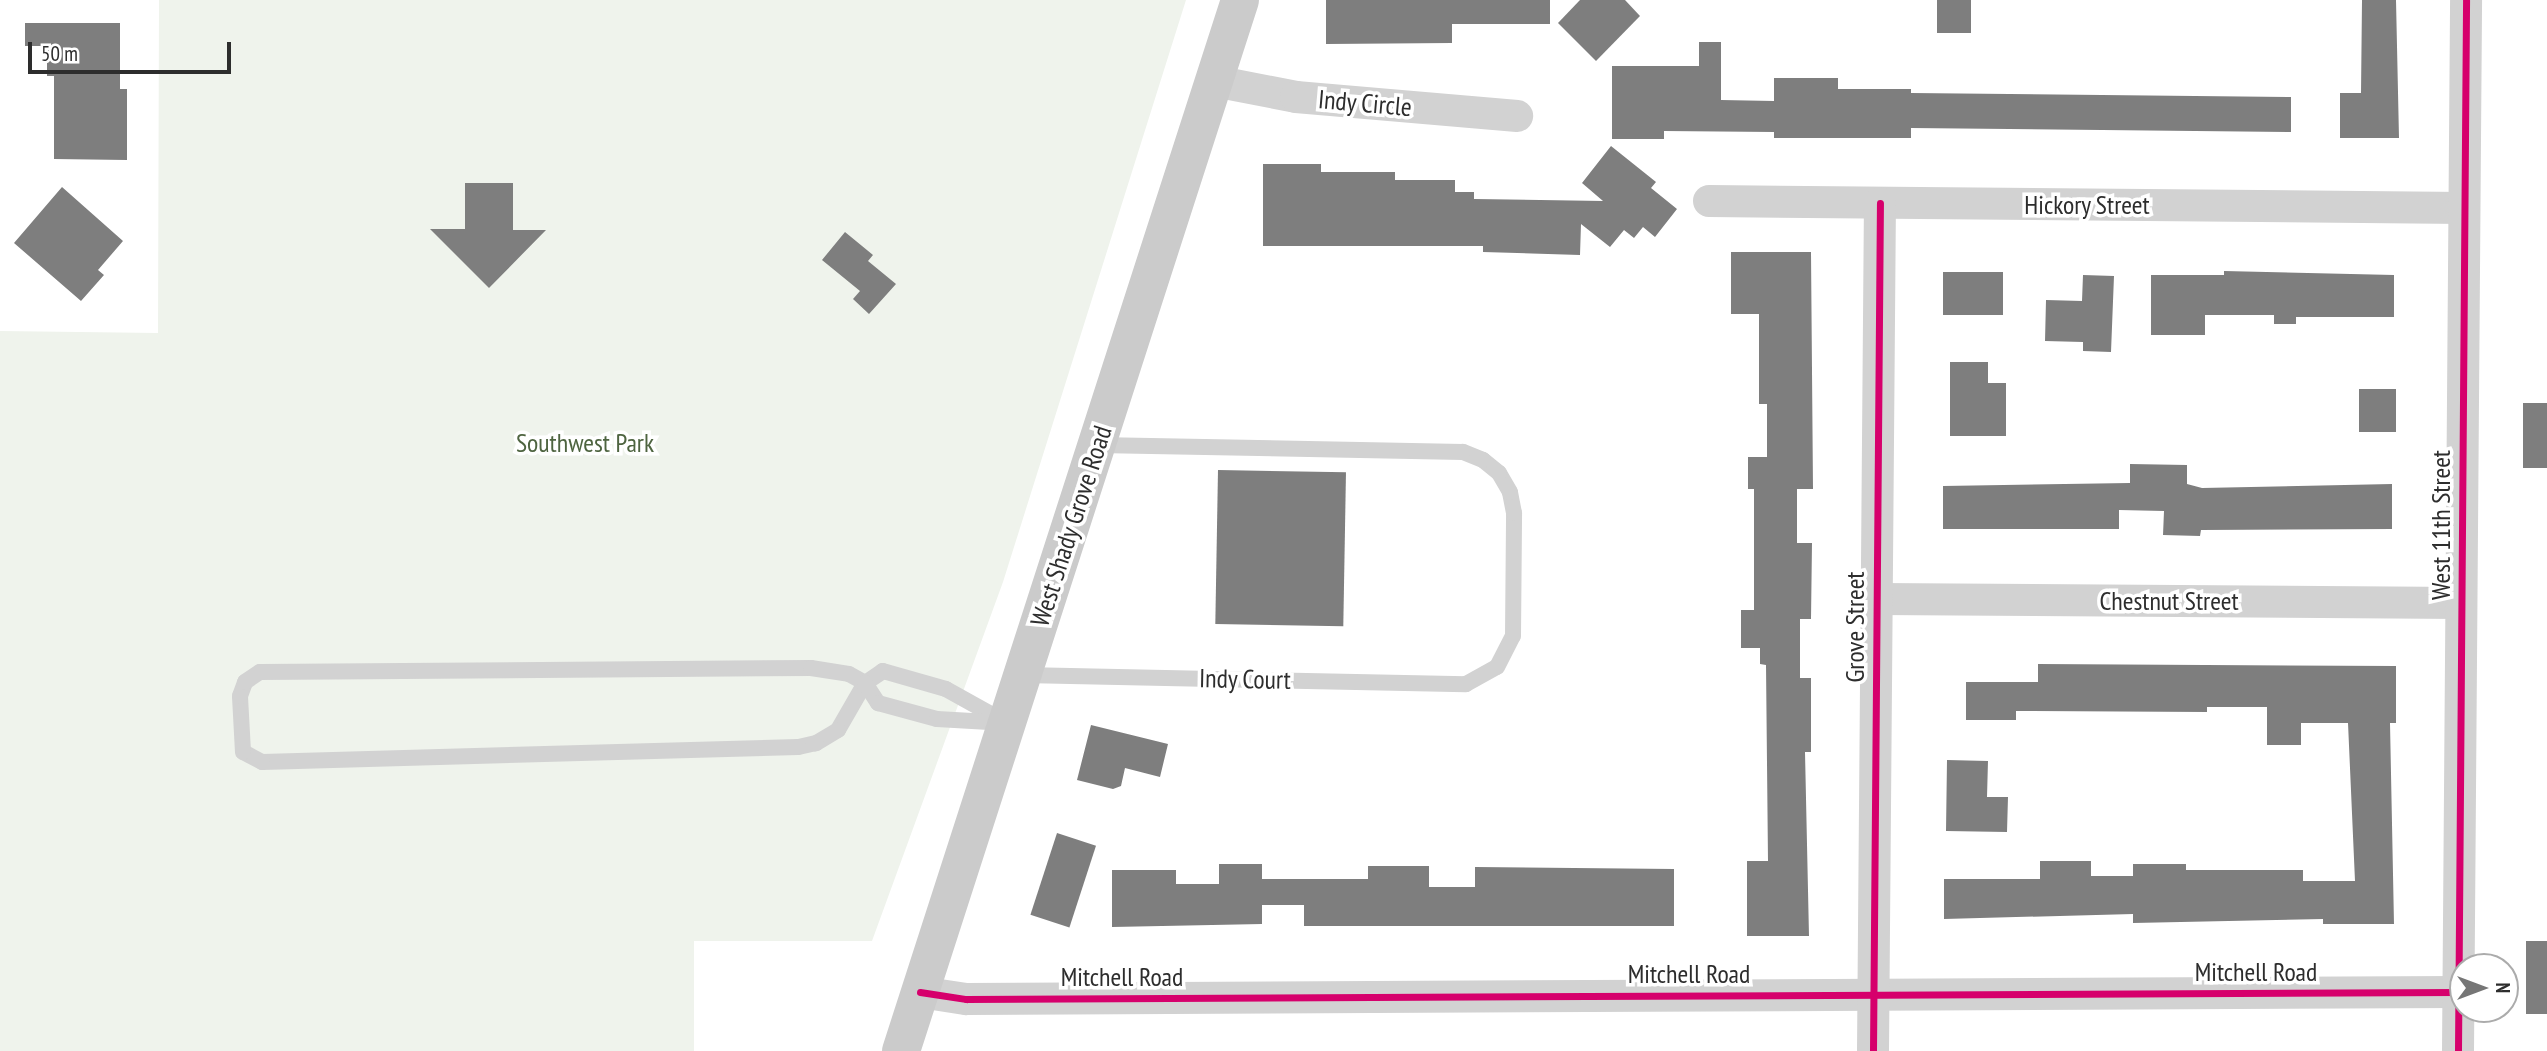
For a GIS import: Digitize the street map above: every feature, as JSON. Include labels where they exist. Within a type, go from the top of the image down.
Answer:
[{"type":"main road","name":"West Shady Grove Road","points":[[901,1051],[1240,0]]},
{"type":"street","name":"West 11th Street","points":[[2458,953],[2466,0]]},
{"type":"street","name":"Indy Circle","points":[[1214,81],[1296,97],[1517,116]]},
{"type":"street","name":"Hickory Street","points":[[1709,201],[2464,208]]},
{"type":"street","name":"Grove Street","points":[[1873,1051],[1880,203]]},
{"type":"street","name":"Chestnut Street","points":[[1877,599],[2461,603]]},
{"type":"street","name":"Mitchell Road","points":[[920,992],[966,999],[2449,992]]},
{"type":"street","name":"West 11th Street","points":[[2458,1023],[2458,1051]]},
{"type":"lane","name":"Indy Court","points":[[1023,675],[1466,684],[1497,667],[1513,636],[1514,513],[1505,482],[1483,460],[1463,452],[1097,445]]},
{"type":"lane","points":[[1007,723],[937,719],[878,703],[865,683],[849,674],[811,668],[260,672],[245,682],[240,696],[243,752],[262,762],[798,747],[816,743],[838,730],[865,683],[883,671],[946,688],[1007,723]]},
{"type":"green space","name":"Southwest Park","points":[[159,0],[1186,0],[1003,582],[872,941],[694,941],[694,1051],[0,1051],[0,331],[158,333]]},
{"type":"building","points":[[1326,0],[1550,0],[1550,24],[1452,24],[1452,43],[1326,44]]},
{"type":"building","points":[[1580,0],[1625,0],[1640,16],[1596,61],[1558,23]]},
{"type":"building","points":[[1937,0],[1971,0],[1971,33],[1937,33]]},
{"type":"building","points":[[2362,0],[2396,0],[2399,138],[2340,138],[2340,93],[2361,93]]},
{"type":"building","points":[[25,23],[120,23],[120,89],[127,89],[127,160],[54,159],[54,76],[47,76],[47,46],[25,46]]},
{"type":"building","points":[[1699,42],[1721,42],[1721,100],[1774,101],[1774,78],[1838,78],[1838,89],[1911,89],[1911,93],[2291,97],[2291,132],[1911,128],[1911,138],[1774,138],[1774,132],[1664,131],[1664,139],[1612,139],[1612,66],[1699,66]]},
{"type":"building","points":[[1611,146],[1656,182],[1651,188],[1677,209],[1655,237],[1643,227],[1634,238],[1624,230],[1610,247],[1581,224],[1580,255],[1483,252],[1483,246],[1263,246],[1263,164],[1321,164],[1321,172],[1395,172],[1395,180],[1455,180],[1455,192],[1474,192],[1474,199],[1603,201],[1582,183]]},
{"type":"building","points":[[465,183],[513,183],[513,230],[546,230],[489,288],[430,229],[465,229]]},
{"type":"building","points":[[62,187],[123,241],[98,270],[104,275],[81,301],[14,243]]},
{"type":"building","points":[[845,232],[873,255],[868,261],[896,284],[869,314],[853,299],[860,291],[822,260]]},
{"type":"building","points":[[1731,252],[1811,252],[1813,489],[1797,489],[1797,543],[1812,543],[1811,619],[1800,619],[1800,678],[1811,678],[1811,752],[1805,752],[1809,936],[1747,936],[1747,861],[1768,861],[1766,665],[1760,664],[1760,648],[1741,648],[1741,610],[1754,610],[1754,489],[1748,489],[1748,457],[1767,457],[1767,404],[1759,404],[1759,314],[1731,314]]},
{"type":"building","points":[[2224,271],[2394,275],[2394,317],[2296,317],[2296,324],[2274,324],[2274,315],[2205,315],[2205,335],[2151,335],[2151,275],[2224,275]]},
{"type":"building","points":[[1943,272],[2003,272],[2003,315],[1943,315]]},
{"type":"building","points":[[2083,275],[2114,276],[2111,352],[2083,351],[2083,342],[2045,341],[2046,300],[2082,301]]},
{"type":"building","points":[[1950,362],[1988,362],[1988,383],[2006,383],[2006,436],[1950,436]]},
{"type":"building","points":[[2359,389],[2396,389],[2396,432],[2359,432]]},
{"type":"building","points":[[2523,403],[2547,403],[2547,468],[2523,468]]},
{"type":"building","points":[[2130,464],[2187,465],[2187,484],[2202,488],[2392,484],[2392,529],[2201,530],[2200,536],[2163,535],[2164,511],[2119,510],[2119,529],[1943,529],[1943,486],[2130,483]]},
{"type":"building","points":[[1218,470],[1346,472],[1343,626],[1215,624]]},
{"type":"building","points":[[2038,664],[2396,666],[2396,723],[2390,723],[2394,924],[2323,924],[2323,919],[2133,923],[2133,914],[1944,919],[1944,879],[2040,879],[2040,861],[2091,861],[2091,876],[2133,876],[2133,864],[2186,864],[2186,870],[2303,870],[2303,881],[2355,881],[2348,723],[2301,723],[2301,745],[2267,745],[2267,707],[2207,707],[2207,712],[2016,711],[2016,720],[1966,720],[1966,682],[2038,682]]},
{"type":"building","points":[[1091,725],[1168,744],[1160,777],[1125,768],[1121,786],[1113,789],[1077,780]]},
{"type":"building","points":[[1947,760],[1988,761],[1987,797],[2008,797],[2007,832],[1946,831]]},
{"type":"building","points":[[1057,833],[1096,846],[1069,927],[1030,915]]},
{"type":"building","points":[[1219,864],[1262,864],[1262,879],[1368,879],[1368,866],[1429,866],[1429,887],[1475,887],[1475,867],[1674,869],[1674,926],[1304,926],[1304,905],[1262,905],[1262,924],[1112,927],[1112,870],[1176,870],[1176,884],[1219,884]]},
{"type":"building","points":[[2526,941],[2547,941],[2547,1014],[2526,1014]]},
{"type":"cycle path","points":[[2458,1051],[2466,0]]},
{"type":"cycle path","points":[[1873,1051],[1880,203]]},
{"type":"cycle path","points":[[920,992],[966,999],[2449,992]]}]
